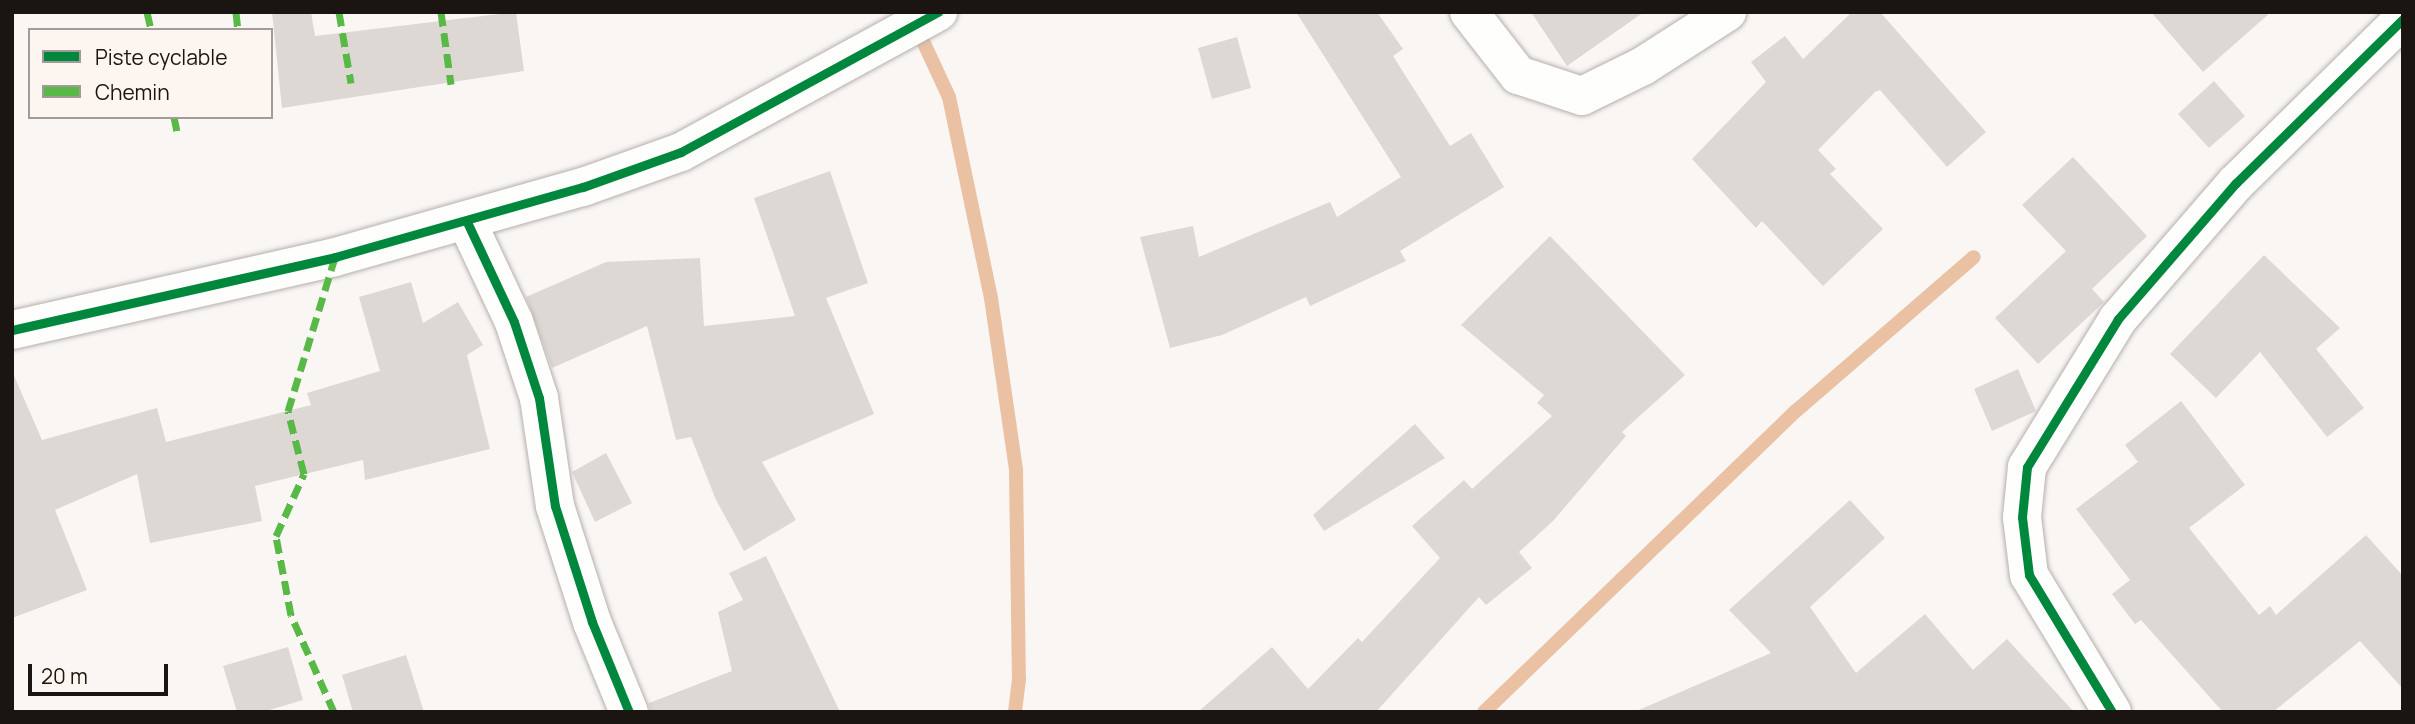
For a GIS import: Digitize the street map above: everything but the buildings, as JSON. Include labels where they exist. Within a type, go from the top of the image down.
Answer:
[{"type":"street","points":[[12,330],[467,222],[681,152],[938,12]]},
{"type":"street","points":[[1468,12],[1518,75],[1582,96],[1643,66],[1727,12]]},
{"type":"street","points":[[2112,712],[2029,575],[2022,517],[2027,467],[2118,320],[2235,184],[2403,18],[2399,12]]},
{"type":"street","points":[[467,222],[514,322],[539,398],[555,506],[592,622],[629,712]]},
{"type":"waterway","points":[[916,26],[949,97],[991,298],[1016,470],[1019,679],[1015,712]]},
{"type":"waterway","points":[[1484,712],[1796,411],[1974,257]]},
{"type":"marked path","points":[[147,12],[151,28]]},
{"type":"marked path","points":[[236,12],[238,28]]},
{"type":"marked path","points":[[339,12],[351,83]]},
{"type":"marked path","points":[[441,12],[451,84]]},
{"type":"marked path","points":[[174,119],[177,131]]},
{"type":"marked path","points":[[334,712],[291,615],[276,536],[304,474],[288,411],[335,257]]},
{"type":"cycle path","points":[[12,330],[335,257],[583,187],[681,152],[938,12]]},
{"type":"cycle path","points":[[2112,712],[2029,575],[2022,517],[2027,467],[2118,319],[2235,184],[2403,19]]},
{"type":"cycle path","points":[[467,222],[514,322],[539,398],[555,506],[592,622],[629,712]]}]
